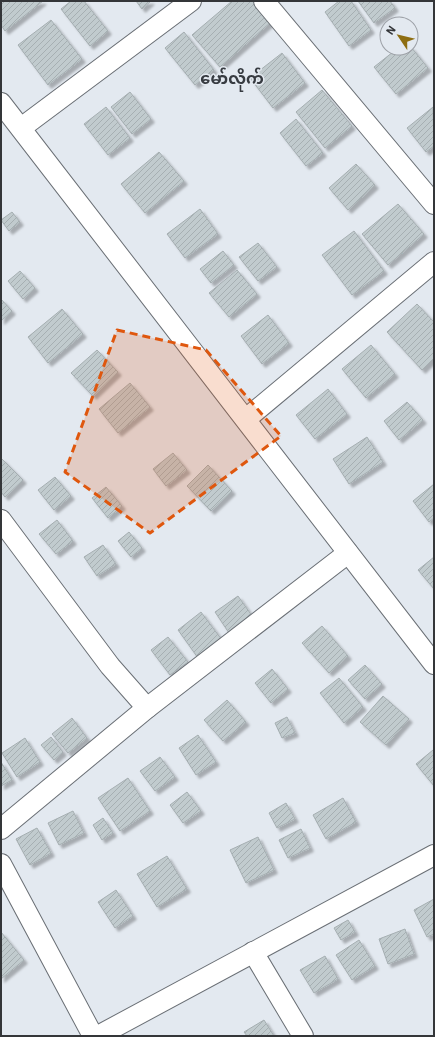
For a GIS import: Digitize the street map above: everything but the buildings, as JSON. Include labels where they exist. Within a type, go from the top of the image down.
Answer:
[{"type":"street","points":[[21,128],[191,1]]},
{"type":"street","points":[[264,1],[434,204]]},
{"type":"street","points":[[1,103],[434,664]]},
{"type":"street","points":[[246,419],[434,262]]},
{"type":"street","points":[[1,520],[110,666],[147,708]]},
{"type":"street","points":[[1,829],[147,708],[348,553]]},
{"type":"street","points":[[98,1036],[434,855]]},
{"type":"street","points":[[1,864],[93,1036]]},
{"type":"street","points":[[253,952],[303,1036]]},
{"type":"highlighted area","points":[[117,330],[206,350],[281,436],[150,533],[65,472]]},
{"type":"district","name":"မော်လိုက်","points":[[232,78]]}]
